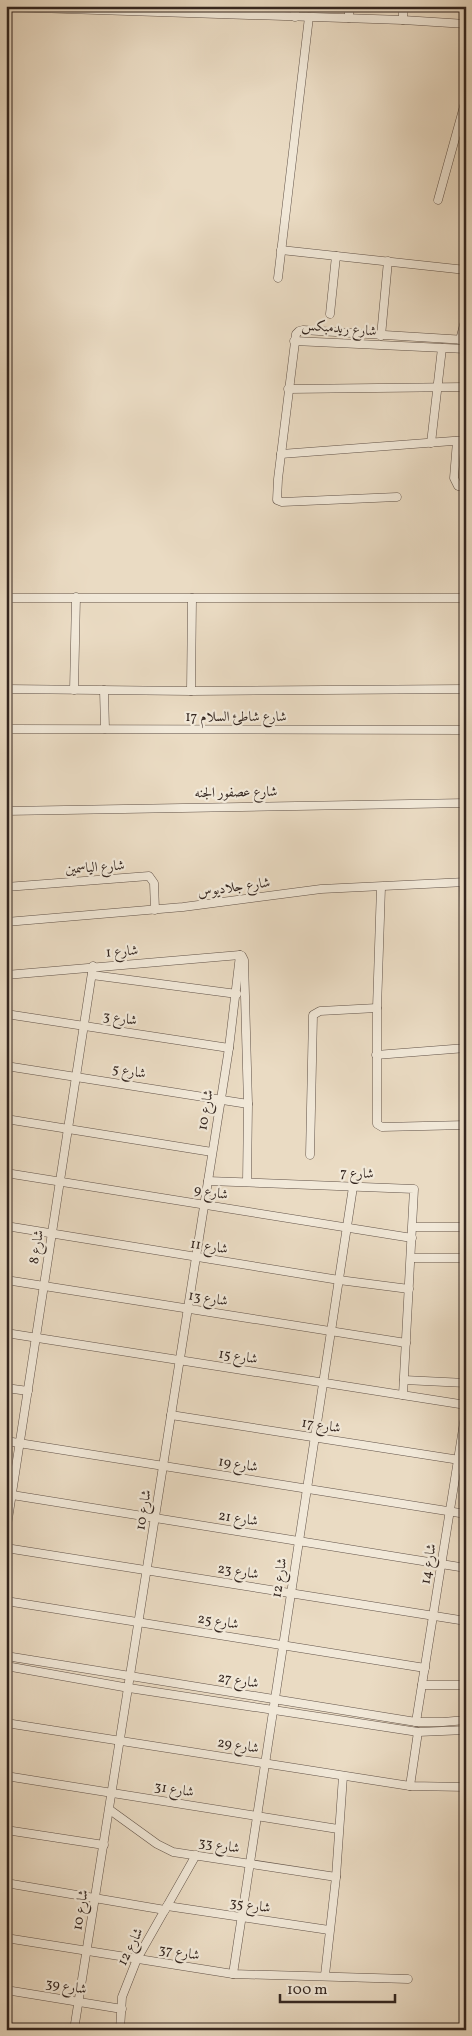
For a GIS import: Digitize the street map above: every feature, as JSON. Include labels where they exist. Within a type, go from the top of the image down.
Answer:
[{"type":"street","points":[[295,6],[295,17]]},
{"type":"street","points":[[349,6],[349,18]]},
{"type":"street","points":[[402,6],[403,20]]},
{"type":"street","points":[[6,7],[226,10],[295,17],[466,24]]},
{"type":"street","points":[[278,278],[309,17]]},
{"type":"street","points":[[438,200],[466,99]]},
{"type":"street","points":[[281,250],[466,270]]},
{"type":"street","points":[[330,314],[336,256]]},
{"type":"street","points":[[380,336],[388,261]]},
{"type":"street","points":[[463,340],[466,317]]},
{"type":"street","name":"شارع ريدمبكس","points":[[463,340],[303,330],[298,332],[294,341],[466,349]]},
{"type":"street","points":[[294,341],[277,497],[280,501],[397,497]]},
{"type":"street","points":[[431,443],[442,348]]},
{"type":"street","points":[[288,389],[466,387]]},
{"type":"street","points":[[281,454],[466,440]]},
{"type":"street","points":[[457,441],[454,478],[458,486],[466,487]]},
{"type":"street","points":[[74,690],[76,597]]},
{"type":"street","points":[[6,598],[466,598]]},
{"type":"street","points":[[191,691],[192,598]]},
{"type":"street","points":[[6,689],[191,691],[466,689]]},
{"type":"street","points":[[104,690],[105,729]]},
{"type":"street","name":"شارع شاطئ السلام 17","points":[[6,729],[466,730]]},
{"type":"street","name":"شارع عصفور الجنه","points":[[6,810],[466,803]]},
{"type":"street","name":"شارع الياسمين","points":[[6,887],[149,876],[154,883],[156,910]]},
{"type":"street","points":[[465,882],[466,987]]},
{"type":"street","name":"شارع جلاديوس","points":[[6,922],[156,910],[321,889],[465,882]]},
{"type":"street","points":[[381,887],[376,1056],[376,1119],[378,1126],[466,1124]]},
{"type":"street","points":[[240,955],[244,960],[248,1104],[247,1182]]},
{"type":"street","name":"شارع 1","points":[[6,975],[93,966],[240,955]]},
{"type":"street","name":"شارع 10","points":[[74,2030],[229,1048],[237,994],[240,955]]},
{"type":"street","name":"شارع 8","points":[[6,1532],[9,1495],[20,1443],[93,966]]},
{"type":"street","points":[[92,975],[237,994]]},
{"type":"street","points":[[310,1155],[313,1015],[320,1011],[377,1008]]},
{"type":"street","name":"شارع 3","points":[[6,1014],[229,1048]]},
{"type":"street","points":[[376,1056],[466,1048]]},
{"type":"street","name":"شارع 5","points":[[6,1066],[248,1104]]},
{"type":"street","points":[[6,1119],[212,1152]]},
{"type":"street","name":"شارع 9","points":[[6,1173],[412,1238]]},
{"type":"street","name":"شارع 7","points":[[208,1181],[414,1189],[413,1227]]},
{"type":"street","name":"شارع 12","points":[[233,1974],[266,1763],[282,1645],[354,1187]]},
{"type":"street","name":"شارع 11","points":[[6,1226],[339,1280],[409,1289]]},
{"type":"street","points":[[403,1396],[413,1227],[466,1227]]},
{"type":"street","points":[[411,1258],[466,1258]]},
{"type":"street","name":"شارع 13","points":[[6,1280],[406,1343]]},
{"type":"street","name":"شارع 15","points":[[6,1333],[466,1405]]},
{"type":"street","points":[[404,1380],[466,1383]]},
{"type":"street","points":[[6,1388],[28,1391]]},
{"type":"street","name":"شارع 14","points":[[416,1722],[450,1512],[462,1460],[466,1410]]},
{"type":"street","name":"شارع 17","points":[[172,1415],[462,1460]]},
{"type":"street","name":"شارع 19","points":[[6,1441],[466,1514]]},
{"type":"street","name":"شارع 21","points":[[9,1495],[466,1568]]},
{"type":"street","name":"شارع 23","points":[[6,1548],[466,1621]]},
{"type":"street","name":"شارع 25","points":[[6,1601],[425,1668]]},
{"type":"street","name":"شارع 27","points":[[6,1656],[416,1722],[435,1723],[466,1720]]},
{"type":"street","name":"شارع 27","points":[[6,1666],[129,1688],[418,1732],[466,1730]]},
{"type":"street","points":[[422,1685],[466,1685]]},
{"type":"street","name":"شارع 29","points":[[6,1723],[410,1786],[466,1788]]},
{"type":"street","points":[[410,1786],[418,1732]]},
{"type":"street","name":"شارع 31","points":[[6,1776],[338,1828]]},
{"type":"street","points":[[325,1975],[336,1877],[343,1776]]},
{"type":"street","name":"شارع 33","points":[[110,1810],[162,1847],[173,1852],[336,1877]]},
{"type":"street","points":[[6,1830],[104,1845]]},
{"type":"street","name":"شارع 12","points":[[120,2030],[122,1997],[137,1959],[196,1855]]},
{"type":"street","name":"شارع 35","points":[[6,1883],[166,1908],[329,1930]]},
{"type":"street","name":"شارع 37","points":[[6,1938],[233,1974],[325,1975],[408,1979]]},
{"type":"street","name":"شارع 39","points":[[6,1990],[122,2009]]}]
